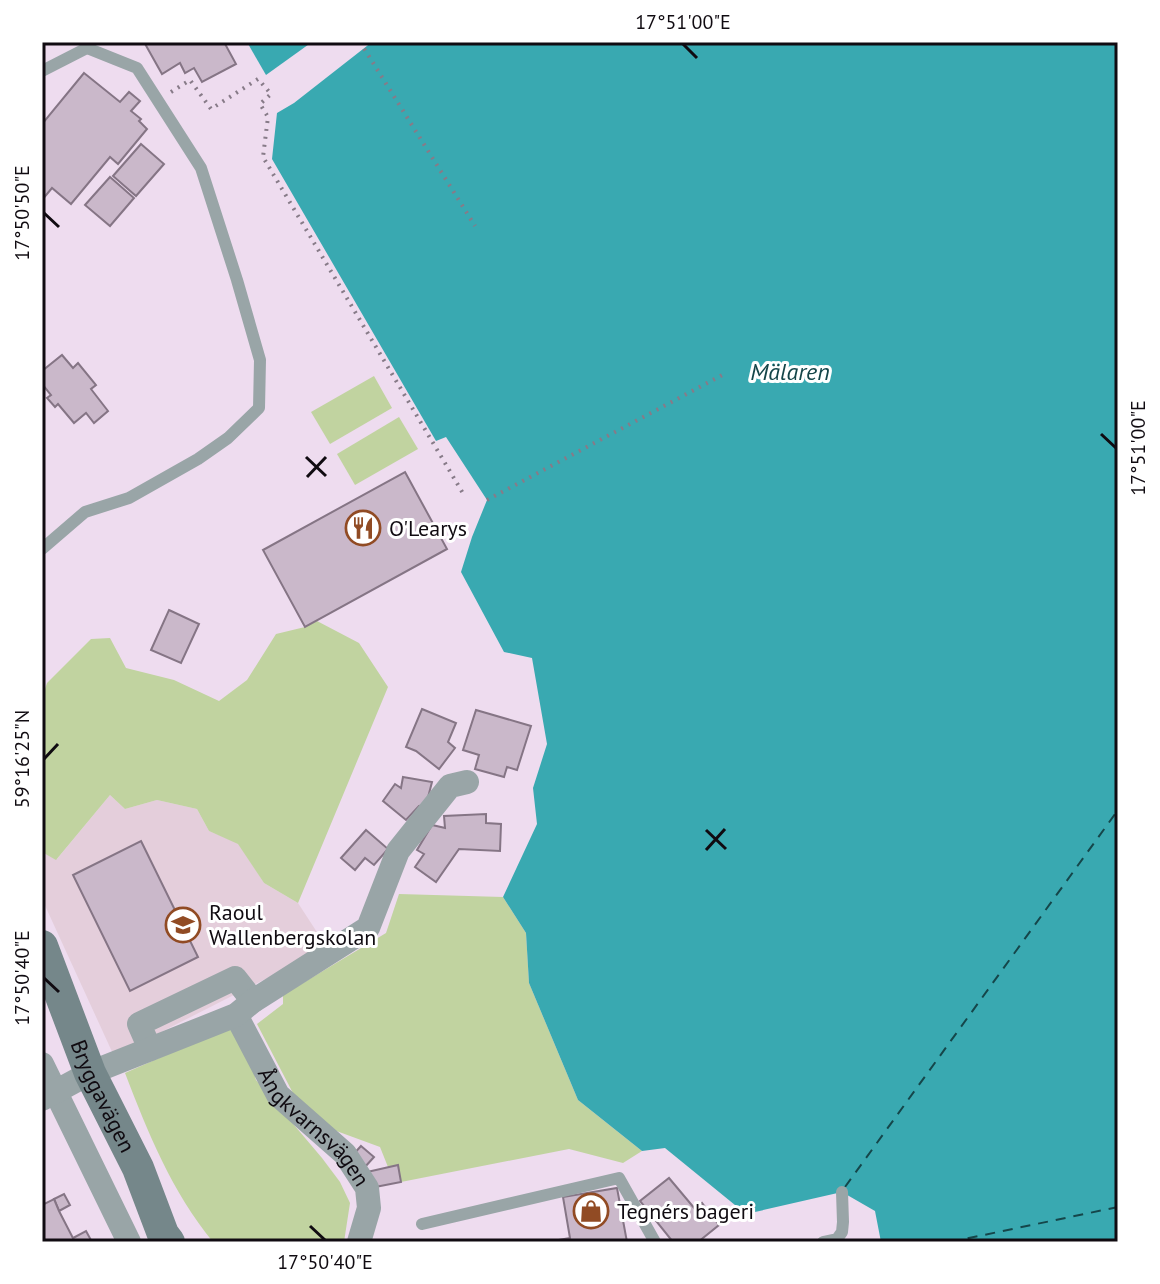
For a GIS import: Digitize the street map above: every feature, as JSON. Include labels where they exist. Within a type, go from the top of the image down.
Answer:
[{"type":"main road","name":"Bryggavägen","points":[[42,946],[90,1073],[138,1168],[163,1234],[169,1242]]},
{"type":"street","points":[[48,1096],[90,1073],[244,1008],[368,928],[398,851],[450,786],[467,782]]},
{"type":"street","name":"Ångkvarnsvägen","points":[[150,1049],[139,1024],[235,978],[278,1095],[345,1154],[367,1188],[369,1208],[359,1242]]},
{"type":"street","points":[[42,1064],[48,1096],[129,1242]]},
{"type":"lane","points":[[42,71],[87,48],[137,68],[201,168],[260,360],[259,408],[228,438],[198,459],[129,498],[85,512],[42,549]]},
{"type":"lane","points":[[422,1224],[619,1178],[655,1242]]},
{"type":"lane","points":[[823,1242],[837,1239],[842,1232],[842,1192]]},
{"type":"path","points":[[360,42],[475,226]]},
{"type":"path","points":[[157,100],[190,80],[211,109],[258,79],[271,94],[260,104],[268,117],[263,157],[464,495]]},
{"type":"path","points":[[487,500],[726,373]]},
{"type":"shaded area","name":"Raoul Wallenbergskolan","points":[[110,795],[125,809],[157,800],[197,809],[209,831],[238,843],[264,883],[298,903],[326,946],[114,1056],[42,899],[42,852],[57,859]]},
{"type":"green space","points":[[374,376],[392,408],[330,444],[311,412]]},
{"type":"green space","points":[[399,417],[418,449],[355,485],[337,454]]},
{"type":"green space","points":[[317,621],[359,643],[388,687],[298,903],[264,883],[238,844],[209,831],[197,809],[157,800],[125,809],[110,795],[56,860],[42,852],[42,698],[47,683],[91,639],[110,638],[126,668],[174,680],[219,701],[247,680],[276,634]]},
{"type":"green space","points":[[399,894],[503,897],[526,933],[529,983],[578,1100],[642,1151],[623,1163],[569,1149],[401,1182],[398,1166],[388,1167],[380,1147],[331,1129],[295,1097],[257,1024],[283,1004],[283,995],[386,933]]},
{"type":"green space","points":[[232,1026],[243,1038],[256,1080],[340,1182],[350,1203],[344,1242],[213,1242],[173,1182],[125,1073]]},
{"type":"water","points":[[247,42],[312,42],[266,75]]},
{"type":"water","name":"Mälaren","points":[[372,42],[1118,42],[1118,1242],[881,1242],[875,1211],[842,1192],[746,1214],[665,1148],[642,1151],[578,1100],[529,983],[526,933],[503,897],[537,824],[533,788],[547,744],[532,658],[504,652],[461,572],[487,500],[446,437],[436,441],[272,159],[277,113]]},
{"type":"building","points":[[144,42],[224,42],[236,64],[202,82],[194,68],[185,73],[180,63],[162,74]]},
{"type":"building","points":[[84,73],[120,102],[129,92],[140,101],[131,111],[147,129],[118,164],[110,157],[71,204],[52,188],[42,200],[42,124]]},
{"type":"building","points":[[141,144],[164,164],[136,196],[113,176]]},
{"type":"building","points":[[110,177],[134,198],[110,226],[85,205]]},
{"type":"building","points":[[62,355],[73,368],[78,363],[96,385],[91,389],[108,411],[94,423],[86,413],[74,423],[58,404],[55,407],[47,398],[51,395],[42,384],[42,371]]},
{"type":"building","points":[[405,472],[447,549],[305,627],[263,550]]},
{"type":"building","points":[[169,610],[199,624],[181,663],[151,650]]},
{"type":"building","points":[[422,709],[456,723],[448,742],[455,748],[439,769],[406,747]]},
{"type":"building","points":[[476,710],[531,726],[517,770],[507,767],[504,777],[475,769],[479,755],[463,750]]},
{"type":"building","points":[[403,777],[432,782],[426,805],[419,806],[406,820],[383,801],[395,784],[401,788]]},
{"type":"building","points":[[486,814],[486,823],[501,824],[500,851],[459,849],[436,882],[415,867],[424,854],[417,850],[432,825],[445,828],[444,816]]},
{"type":"building","points":[[366,830],[388,849],[374,865],[365,858],[355,870],[341,858]]},
{"type":"building","points":[[141,841],[198,957],[130,991],[73,875]]},
{"type":"building","points":[[361,1146],[374,1157],[364,1168],[351,1157]]},
{"type":"building","points":[[398,1165],[401,1182],[370,1188],[367,1172]]},
{"type":"building","points":[[669,1178],[695,1209],[702,1203],[719,1225],[698,1242],[673,1242],[640,1201]]},
{"type":"building","points":[[617,1188],[627,1242],[547,1242],[570,1238],[563,1197]]},
{"type":"building","points":[[64,1194],[70,1205],[59,1211],[54,1199]]},
{"type":"building","points":[[54,1199],[75,1242],[46,1242],[42,1235],[42,1205]]},
{"type":"building","points":[[86,1231],[92,1242],[75,1242],[73,1238]]},
{"type":"ferry route","points":[[845,1187],[1118,810]]},
{"type":"ferry route","points":[[950,1242],[1118,1207]]},
{"type":"place","name":"O'Learys","points":[[363,528]]},
{"type":"place","name":"Raoul Wallenbergskolan","points":[[183,925]]},
{"type":"place","name":"Tegnérs bageri","points":[[591,1211]]}]
